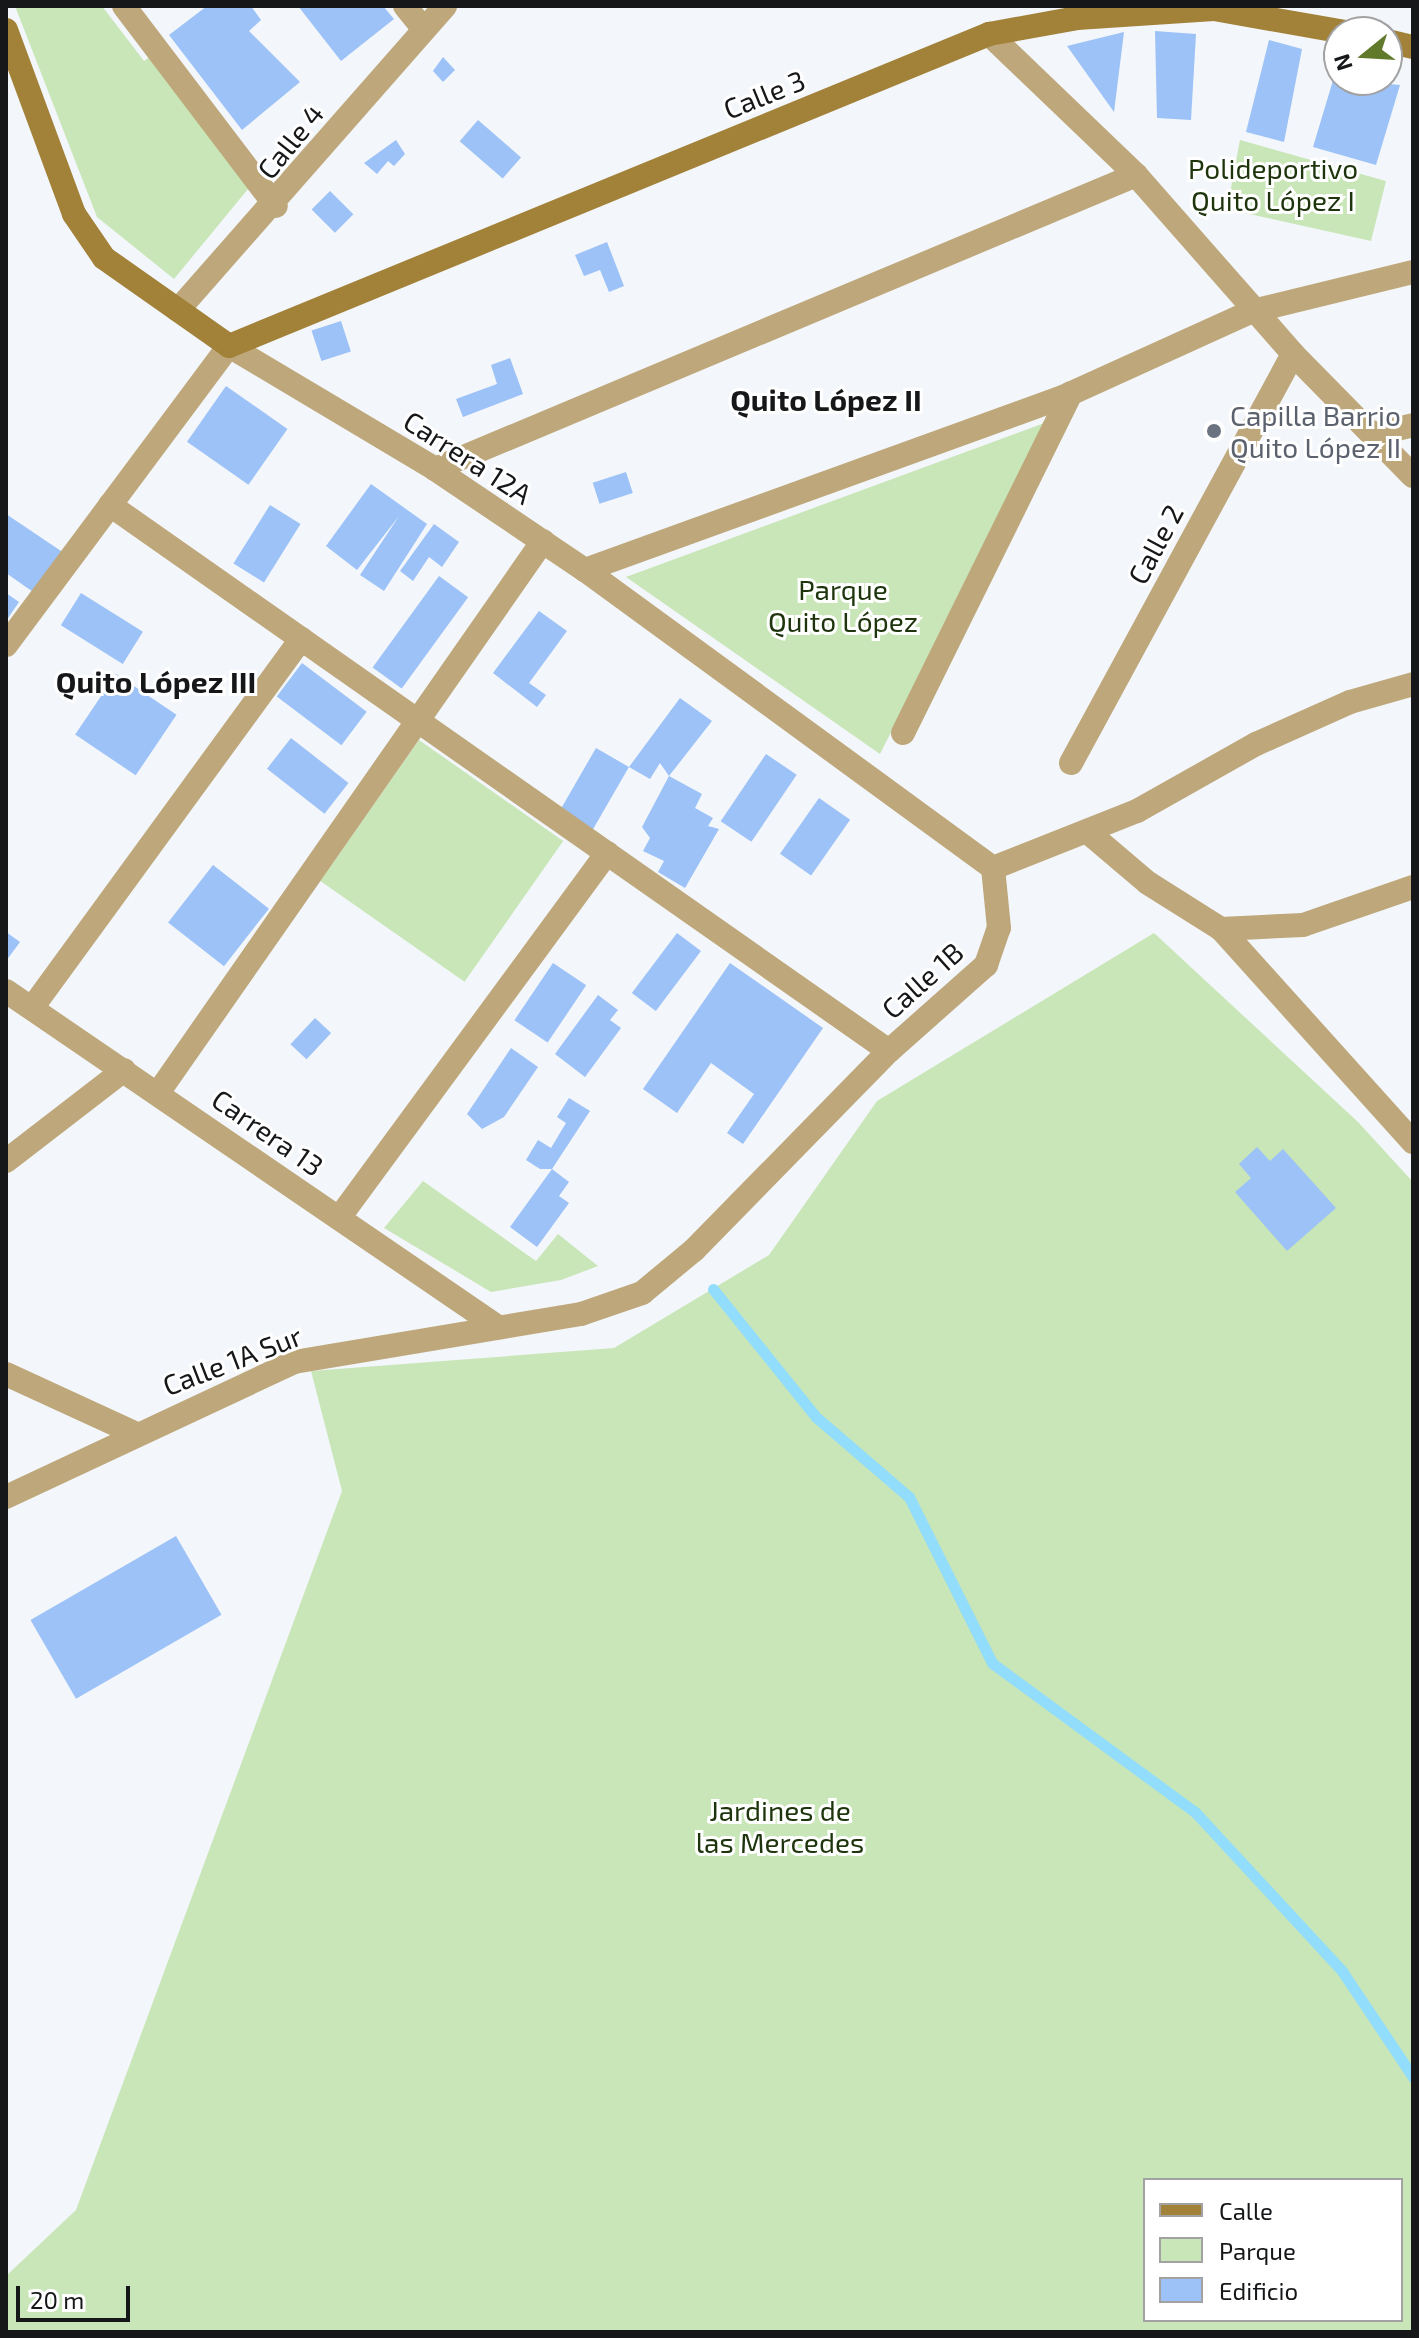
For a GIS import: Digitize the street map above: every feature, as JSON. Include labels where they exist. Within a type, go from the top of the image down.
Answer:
[{"type":"street","points":[[124,6],[276,206]]},
{"type":"street","points":[[405,6],[422,27]]},
{"type":"street","name":"Calle 4","points":[[178,310],[276,206],[422,27],[445,6]]},
{"type":"street","name":"Calle 3","points":[[229,346],[989,34],[1151,10],[1214,9],[1323,28]]},
{"type":"street","name":"Carrera 12A","points":[[6,30],[74,214],[104,258],[229,346],[435,469],[543,541],[993,868]]},
{"type":"street","points":[[989,34],[1136,175],[1253,311],[1413,476]]},
{"type":"street","points":[[435,469],[1136,175]]},
{"type":"street","points":[[585,570],[1071,393],[1253,311],[1413,272]]},
{"type":"street","points":[[6,645],[229,346]]},
{"type":"street","name":"Calle 2","points":[[1071,763],[1293,354]]},
{"type":"street","points":[[903,733],[1071,393]]},
{"type":"street","points":[[1375,434],[1413,425]]},
{"type":"street","points":[[110,505],[889,1051]]},
{"type":"street","points":[[158,1093],[543,541]]},
{"type":"street","points":[[32,1008],[301,639]]},
{"type":"street","points":[[993,868],[1089,833],[1256,744],[1350,702],[1413,684]]},
{"type":"street","points":[[1089,833],[1148,883],[1221,929],[1413,1142]]},
{"type":"street","points":[[339,1218],[607,853]]},
{"type":"street","name":"Calle 1B","points":[[495,1325],[581,1314],[642,1293],[694,1250],[889,1051],[986,965],[999,928],[993,868]]},
{"type":"street","points":[[1221,929],[1303,925],[1413,887]]},
{"type":"street","name":"Carrera 13","points":[[6,991],[495,1325]]},
{"type":"street","points":[[6,1161],[124,1070]]},
{"type":"street","name":"Calle 1A Sur","points":[[6,1497],[134,1433],[294,1362],[495,1325]]},
{"type":"street","points":[[6,1374],[134,1433]]},
{"type":"green space","points":[[15,6],[102,6],[144,61],[156,53],[253,183],[174,279],[97,217]]},
{"type":"green space","name":"Polideportivo Quito López I","points":[[1240,140],[1386,181],[1371,241],[1227,209]]},
{"type":"green space","name":"Parque Quito López","points":[[1047,422],[880,754],[626,577]]},
{"type":"green space","points":[[419,740],[563,841],[465,982],[320,881]]},
{"type":"green space","name":"Jardines de las Mercedes","points":[[1154,933],[1358,1122],[1413,1182],[1413,2332],[6,2332],[6,2276],[76,2210],[342,1491],[311,1371],[614,1348],[769,1255],[877,1101]]},
{"type":"green space","points":[[423,1181],[536,1261],[558,1234],[598,1266],[561,1280],[491,1292],[384,1228]]},
{"type":"building","points":[[207,6],[251,6],[261,20],[249,31],[300,82],[242,130],[169,35]]},
{"type":"building","points":[[298,6],[383,6],[394,19],[341,61]]},
{"type":"building","points":[[1155,31],[1196,34],[1191,120],[1157,118]]},
{"type":"building","points":[[1124,32],[1114,112],[1067,46]]},
{"type":"building","points":[[1269,40],[1302,49],[1284,142],[1246,132]]},
{"type":"building","points":[[443,57],[455,70],[443,82],[433,71]]},
{"type":"building","points":[[1328,96],[1397,96],[1376,165],[1313,147]]},
{"type":"building","points":[[478,120],[521,157],[503,179],[460,141]]},
{"type":"building","points":[[396,140],[405,154],[394,166],[388,161],[377,174],[364,163]]},
{"type":"building","points":[[330,191],[353,214],[335,233],[312,209]]},
{"type":"building","points":[[607,242],[624,286],[609,292],[600,270],[584,276],[575,255]]},
{"type":"building","points":[[341,321],[351,351],[321,361],[312,331]]},
{"type":"building","points":[[510,358],[523,394],[463,417],[456,399],[497,384],[491,365]]},
{"type":"building","points":[[226,386],[287,429],[248,485],[187,442]]},
{"type":"building","points":[[626,472],[633,493],[600,504],[593,483]]},
{"type":"building","points":[[371,484],[427,524],[384,591],[360,575],[399,516],[357,570],[326,546]]},
{"type":"building","points":[[270,505],[301,524],[264,583],[233,564]]},
{"type":"building","points":[[6,514],[64,553],[36,594],[6,573]]},
{"type":"building","points":[[434,524],[459,542],[442,567],[429,557],[413,581],[400,571]]},
{"type":"building","points":[[439,576],[468,597],[402,689],[373,667]]},
{"type":"building","points":[[6,593],[19,602],[6,621]]},
{"type":"building","points":[[81,593],[143,632],[123,664],[61,625]]},
{"type":"building","points":[[539,611],[567,631],[529,683],[546,695],[537,707],[493,673]]},
{"type":"building","points":[[302,663],[367,712],[341,745],[277,697]]},
{"type":"building","points":[[116,674],[177,715],[136,775],[75,735]]},
{"type":"building","points":[[680,698],[712,721],[669,776],[660,763],[650,779],[629,767]]},
{"type":"building","points":[[291,738],[349,783],[325,814],[267,769]]},
{"type":"building","points":[[596,748],[629,767],[592,830],[560,811]]},
{"type":"building","points":[[766,754],[797,775],[751,842],[721,821]]},
{"type":"building","points":[[669,776],[702,794],[695,808],[713,818],[708,826],[719,829],[685,888],[658,872],[664,861],[643,851],[650,838],[642,827]]},
{"type":"building","points":[[819,798],[850,820],[811,875],[780,854]]},
{"type":"building","points":[[213,865],[269,909],[224,966],[168,923]]},
{"type":"building","points":[[6,932],[20,942],[6,961]]},
{"type":"building","points":[[677,933],[701,951],[656,1011],[632,993]]},
{"type":"building","points":[[553,963],[586,985],[548,1043],[514,1020]]},
{"type":"building","points":[[730,963],[823,1028],[743,1144],[727,1133],[754,1094],[711,1063],[677,1113],[643,1089]]},
{"type":"building","points":[[598,995],[618,1010],[610,1020],[621,1028],[585,1077],[555,1054]]},
{"type":"building","points":[[315,1018],[331,1033],[307,1059],[290,1044]]},
{"type":"building","points":[[511,1048],[538,1067],[504,1117],[482,1129],[467,1114]]},
{"type":"building","points":[[569,1098],[590,1111],[552,1169],[540,1169],[526,1160],[538,1140],[551,1148],[566,1123],[557,1117]]},
{"type":"building","points":[[1257,1147],[1270,1161],[1283,1149],[1336,1208],[1287,1251],[1235,1192],[1251,1178],[1239,1164]]},
{"type":"building","points":[[552,1169],[569,1182],[559,1196],[569,1203],[537,1247],[510,1227]]},
{"type":"building","points":[[176,1536],[222,1615],[76,1699],[31,1620]]},
{"type":"waterway","points":[[713,1289],[816,1417],[909,1497],[992,1663],[1195,1812],[1342,1971],[1413,2077]]},
{"type":"place","name":"Capilla Barrio Quito López II","points":[[1214,431]]},
{"type":"district","name":"Quito López II","points":[[826,399]]},
{"type":"district","name":"Quito López III","points":[[156,681]]}]
